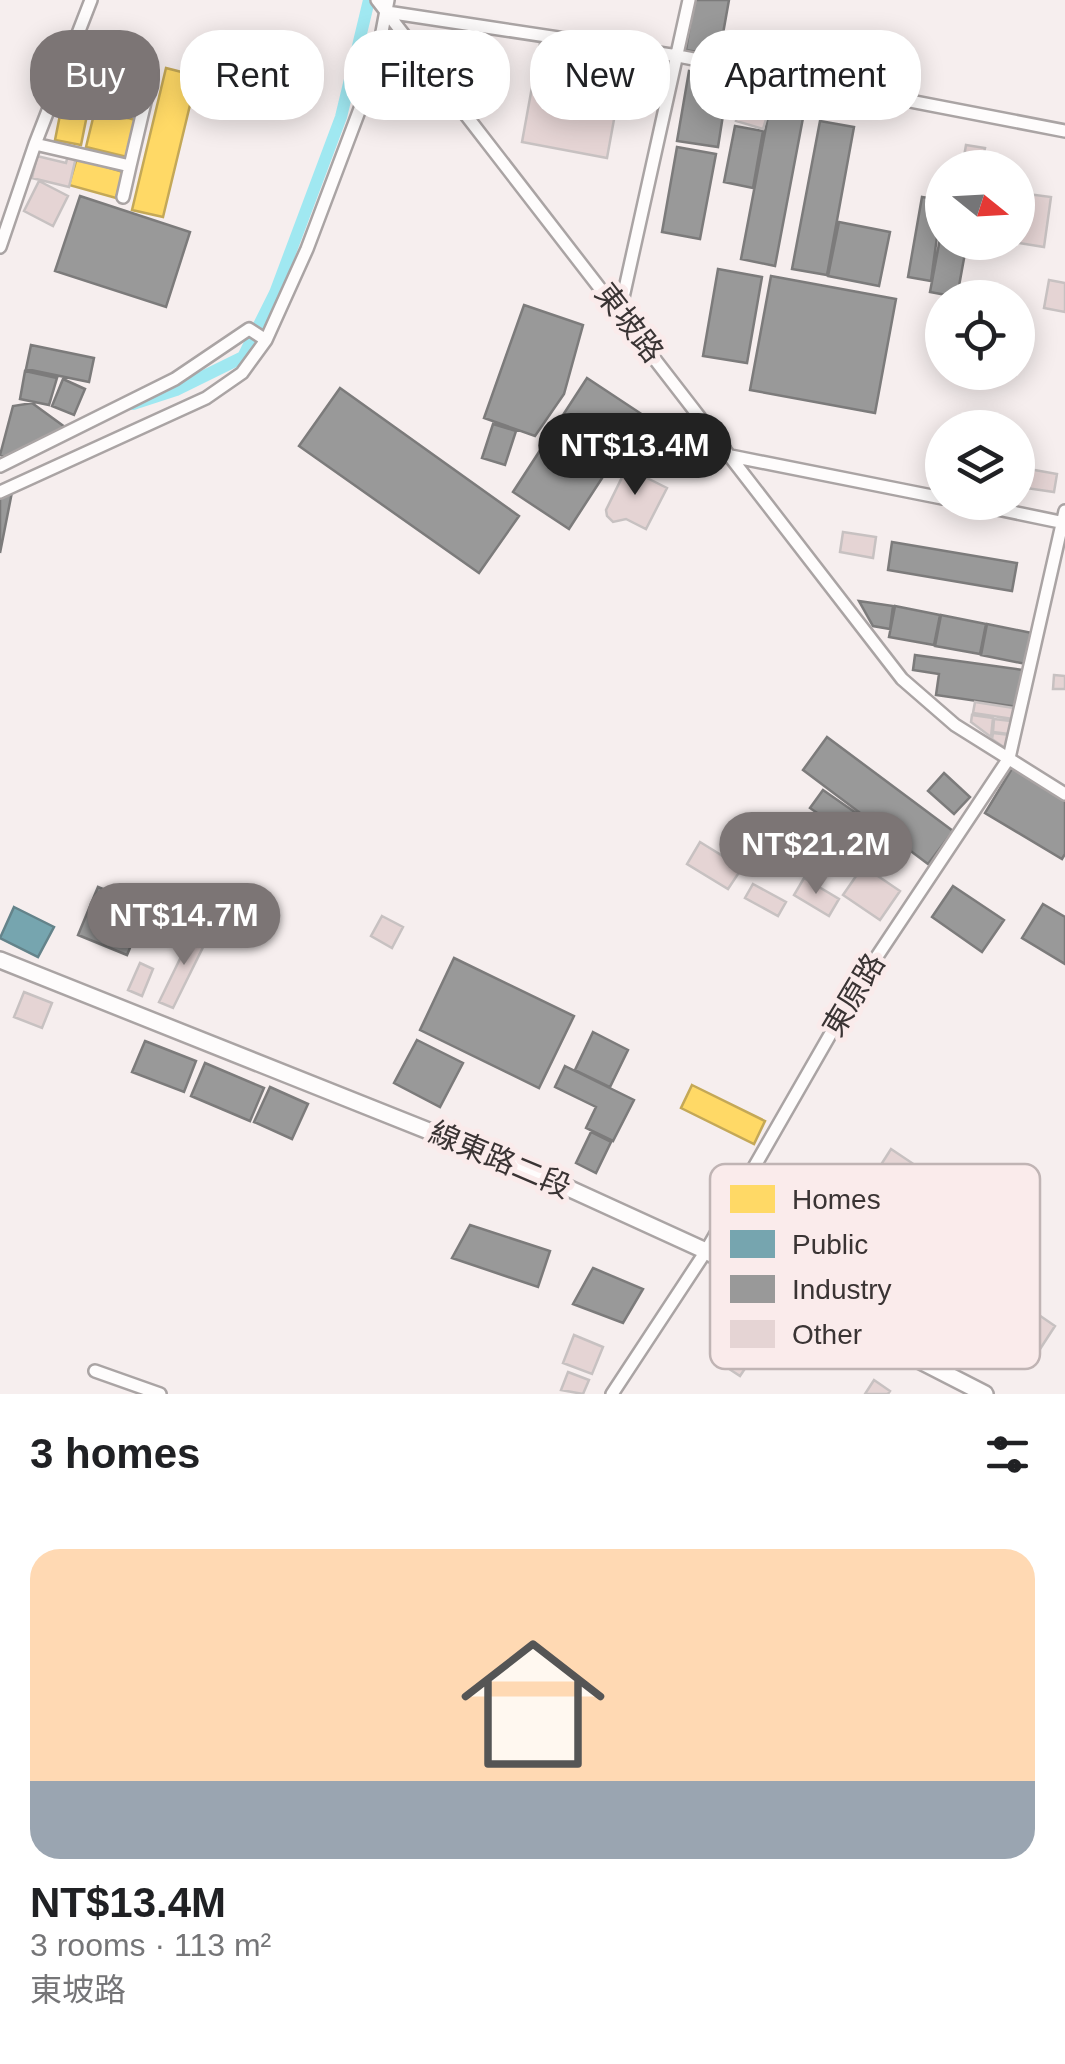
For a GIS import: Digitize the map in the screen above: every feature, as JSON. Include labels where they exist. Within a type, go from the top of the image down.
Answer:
[{"type":"main road","name":"線東路二段","points":[[0,960],[544,1177],[710,1253]]},
{"type":"main road","name":"線東路二段","points":[[936,1369],[985,1394]]},
{"type":"street","points":[[0,247],[90,0]]},
{"type":"street","name":"東坡路","points":[[377,0],[387,6],[902,679],[955,725],[1065,794]]},
{"type":"street","points":[[620,311],[689,0]]},
{"type":"street","points":[[0,492],[206,398],[242,373],[266,340],[307,249],[375,69],[387,6],[678,56],[1065,131]]},
{"type":"street","points":[[123,197],[141,120]]},
{"type":"street","points":[[35,144],[130,166]]},
{"type":"street","points":[[0,466],[175,380],[249,329],[266,340]]},
{"type":"street","points":[[731,456],[925,495]]},
{"type":"street","points":[[1035,514],[1064,519]]},
{"type":"street","name":"東原路","points":[[756,1164],[862,978],[1009,758],[1064,519]]},
{"type":"street","name":"東原路","points":[[612,1394],[710,1244]]},
{"type":"street","points":[[94,1371],[160,1394]]},
{"type":"building: Homes","points":[[166,68],[180,72],[180,120],[186,120],[163,217],[132,210],[154,120],[160,120],[160,93]]},
{"type":"building: Homes","points":[[59,120],[86,120],[81,145],[55,140]]},
{"type":"building: Homes","points":[[93,120],[136,120],[127,157],[86,147]]},
{"type":"building: Homes","points":[[77,158],[123,172],[116,198],[69,185]]},
{"type":"building: Homes","points":[[692,1085],[765,1121],[754,1144],[681,1108]]},
{"type":"building: Public","points":[[14,907],[54,927],[38,957],[0,938]]},
{"type":"building: Industry","points":[[694,0],[729,0],[724,30],[690,30],[690,51],[686,50]]},
{"type":"building: Industry","points":[[690,71],[690,120],[722,120],[718,147],[677,141]]},
{"type":"building: Industry","points":[[767,120],[803,120],[775,266],[741,259]]},
{"type":"building: Industry","points":[[820,121],[854,127],[827,275],[792,269]]},
{"type":"building: Industry","points":[[735,126],[763,131],[753,188],[724,182]]},
{"type":"building: Industry","points":[[677,147],[716,154],[700,239],[662,232]]},
{"type":"building: Industry","points":[[80,196],[190,232],[166,307],[55,271]]},
{"type":"building: Industry","points":[[922,197],[925,197],[925,260],[934,260],[931,280],[908,277]]},
{"type":"building: Industry","points":[[839,222],[890,232],[879,286],[828,276]]},
{"type":"building: Industry","points":[[936,260],[964,260],[960,280],[932,280]]},
{"type":"building: Industry","points":[[718,269],[762,277],[747,363],[703,356]]},
{"type":"building: Industry","points":[[771,276],[896,299],[875,413],[750,390]]},
{"type":"building: Industry","points":[[524,305],[583,325],[564,394],[535,436],[484,418]]},
{"type":"building: Industry","points":[[31,345],[94,358],[89,382],[26,369]]},
{"type":"building: Industry","points":[[25,371],[57,378],[49,405],[20,399]]},
{"type":"building: Industry","points":[[587,378],[643,415],[569,529],[513,492]]},
{"type":"building: Industry","points":[[63,379],[85,389],[74,415],[52,406]]},
{"type":"building: Industry","points":[[340,388],[519,516],[479,573],[299,446]]},
{"type":"building: Industry","points":[[32,403],[69,430],[8,457],[0,455],[13,406]]},
{"type":"building: Industry","points":[[493,424],[516,431],[505,465],[482,458]]},
{"type":"building: Industry","points":[[12,492],[0,553],[0,498]]},
{"type":"building: Industry","points":[[892,542],[1017,563],[1012,591],[888,570]]},
{"type":"building: Industry","points":[[859,601],[893,606],[890,629],[873,626]]},
{"type":"building: Industry","points":[[895,606],[940,615],[934,645],[889,637]]},
{"type":"building: Industry","points":[[941,615],[986,624],[980,654],[935,646]]},
{"type":"building: Industry","points":[[987,624],[1032,633],[1026,664],[981,655]]},
{"type":"building: Industry","points":[[915,655],[1023,670],[1018,707],[936,695],[939,674],[913,670]]},
{"type":"building: Industry","points":[[827,737],[953,831],[928,864],[803,770]]},
{"type":"building: Industry","points":[[1013,767],[1065,798],[1062,859],[985,813]]},
{"type":"building: Industry","points":[[944,773],[970,797],[954,814],[928,791]]},
{"type":"building: Industry","points":[[823,790],[869,822],[856,840],[810,808]]},
{"type":"building: Industry","points":[[953,886],[1004,920],[982,952],[932,917]]},
{"type":"building: Industry","points":[[98,887],[147,907],[127,955],[78,935]]},
{"type":"building: Industry","points":[[1043,904],[1065,917],[1065,964],[1022,938]]},
{"type":"building: Industry","points":[[454,958],[574,1016],[539,1088],[420,1030]]},
{"type":"building: Industry","points":[[593,1032],[628,1050],[610,1087],[575,1070]]},
{"type":"building: Industry","points":[[417,1040],[463,1063],[440,1107],[394,1083]]},
{"type":"building: Industry","points":[[145,1041],[196,1061],[184,1092],[132,1072]]},
{"type":"building: Industry","points":[[205,1063],[264,1088],[250,1121],[191,1096]]},
{"type":"building: Industry","points":[[565,1066],[634,1100],[613,1141],[586,1128],[596,1107],[555,1087]]},
{"type":"building: Industry","points":[[270,1087],[308,1104],[292,1139],[254,1122]]},
{"type":"building: Industry","points":[[591,1132],[611,1142],[596,1173],[576,1163]]},
{"type":"building: Industry","points":[[470,1225],[550,1251],[538,1287],[452,1258]]},
{"type":"building: Industry","points":[[593,1268],[643,1289],[623,1323],[573,1304]]},
{"type":"building: Other","points":[[530,98],[530,120],[614,120],[607,158],[522,142]]},
{"type":"building: Other","points":[[736,120],[766,120],[763,129]]},
{"type":"building: Other","points":[[966,145],[985,148],[985,150],[965,150]]},
{"type":"building: Other","points":[[68,155],[76,157],[69,187],[32,178],[37,156],[66,163]]},
{"type":"building: Other","points":[[39,181],[68,196],[53,226],[24,211]]},
{"type":"building: Other","points":[[1035,195],[1051,197],[1044,247],[1035,246]]},
{"type":"building: Other","points":[[1049,280],[1065,283],[1065,312],[1044,308]]},
{"type":"building: Other","points":[[630,461],[646,469],[643,476],[667,488],[646,529],[626,519],[613,522],[607,516],[606,510]]},
{"type":"building: Other","points":[[1035,470],[1057,474],[1054,492],[1035,489]]},
{"type":"building: Other","points":[[843,532],[876,537],[873,558],[840,552]]},
{"type":"building: Other","points":[[1054,675],[1065,676],[1065,689],[1053,689]]},
{"type":"building: Other","points":[[975,702],[1014,708],[1013,719],[973,713]]},
{"type":"building: Other","points":[[972,715],[993,718],[991,737],[971,722]]},
{"type":"building: Other","points":[[994,719],[1011,721],[1009,734],[993,732]]},
{"type":"building: Other","points":[[993,733],[1010,735],[1008,750],[992,739]]},
{"type":"building: Other","points":[[700,842],[742,868],[728,889],[687,864]]},
{"type":"building: Other","points":[[863,866],[900,891],[880,920],[843,895]]},
{"type":"building: Other","points":[[804,878],[839,899],[829,916],[794,895]]},
{"type":"building: Other","points":[[753,884],[786,902],[778,916],[745,898]]},
{"type":"building: Other","points":[[382,916],[403,927],[392,948],[371,936]]},
{"type":"building: Other","points":[[195,928],[209,935],[173,1008],[159,1002]]},
{"type":"building: Other","points":[[140,963],[153,969],[142,996],[128,990]]},
{"type":"building: Other","points":[[24,992],[52,1003],[42,1028],[14,1017]]},
{"type":"building: Other","points":[[891,1149],[914,1164],[881,1164]]},
{"type":"building: Other","points":[[1040,1316],[1055,1326],[1040,1349]]},
{"type":"building: Other","points":[[574,1335],[603,1347],[592,1374],[563,1363]]},
{"type":"building: Other","points":[[568,1372],[589,1380],[583,1394],[561,1390]]},
{"type":"building: Other","points":[[874,1380],[890,1391],[888,1394],[865,1394]]},
{"type":"waterway","points":[[133,404],[176,390],[243,357],[275,293],[341,117],[369,0]]}]
